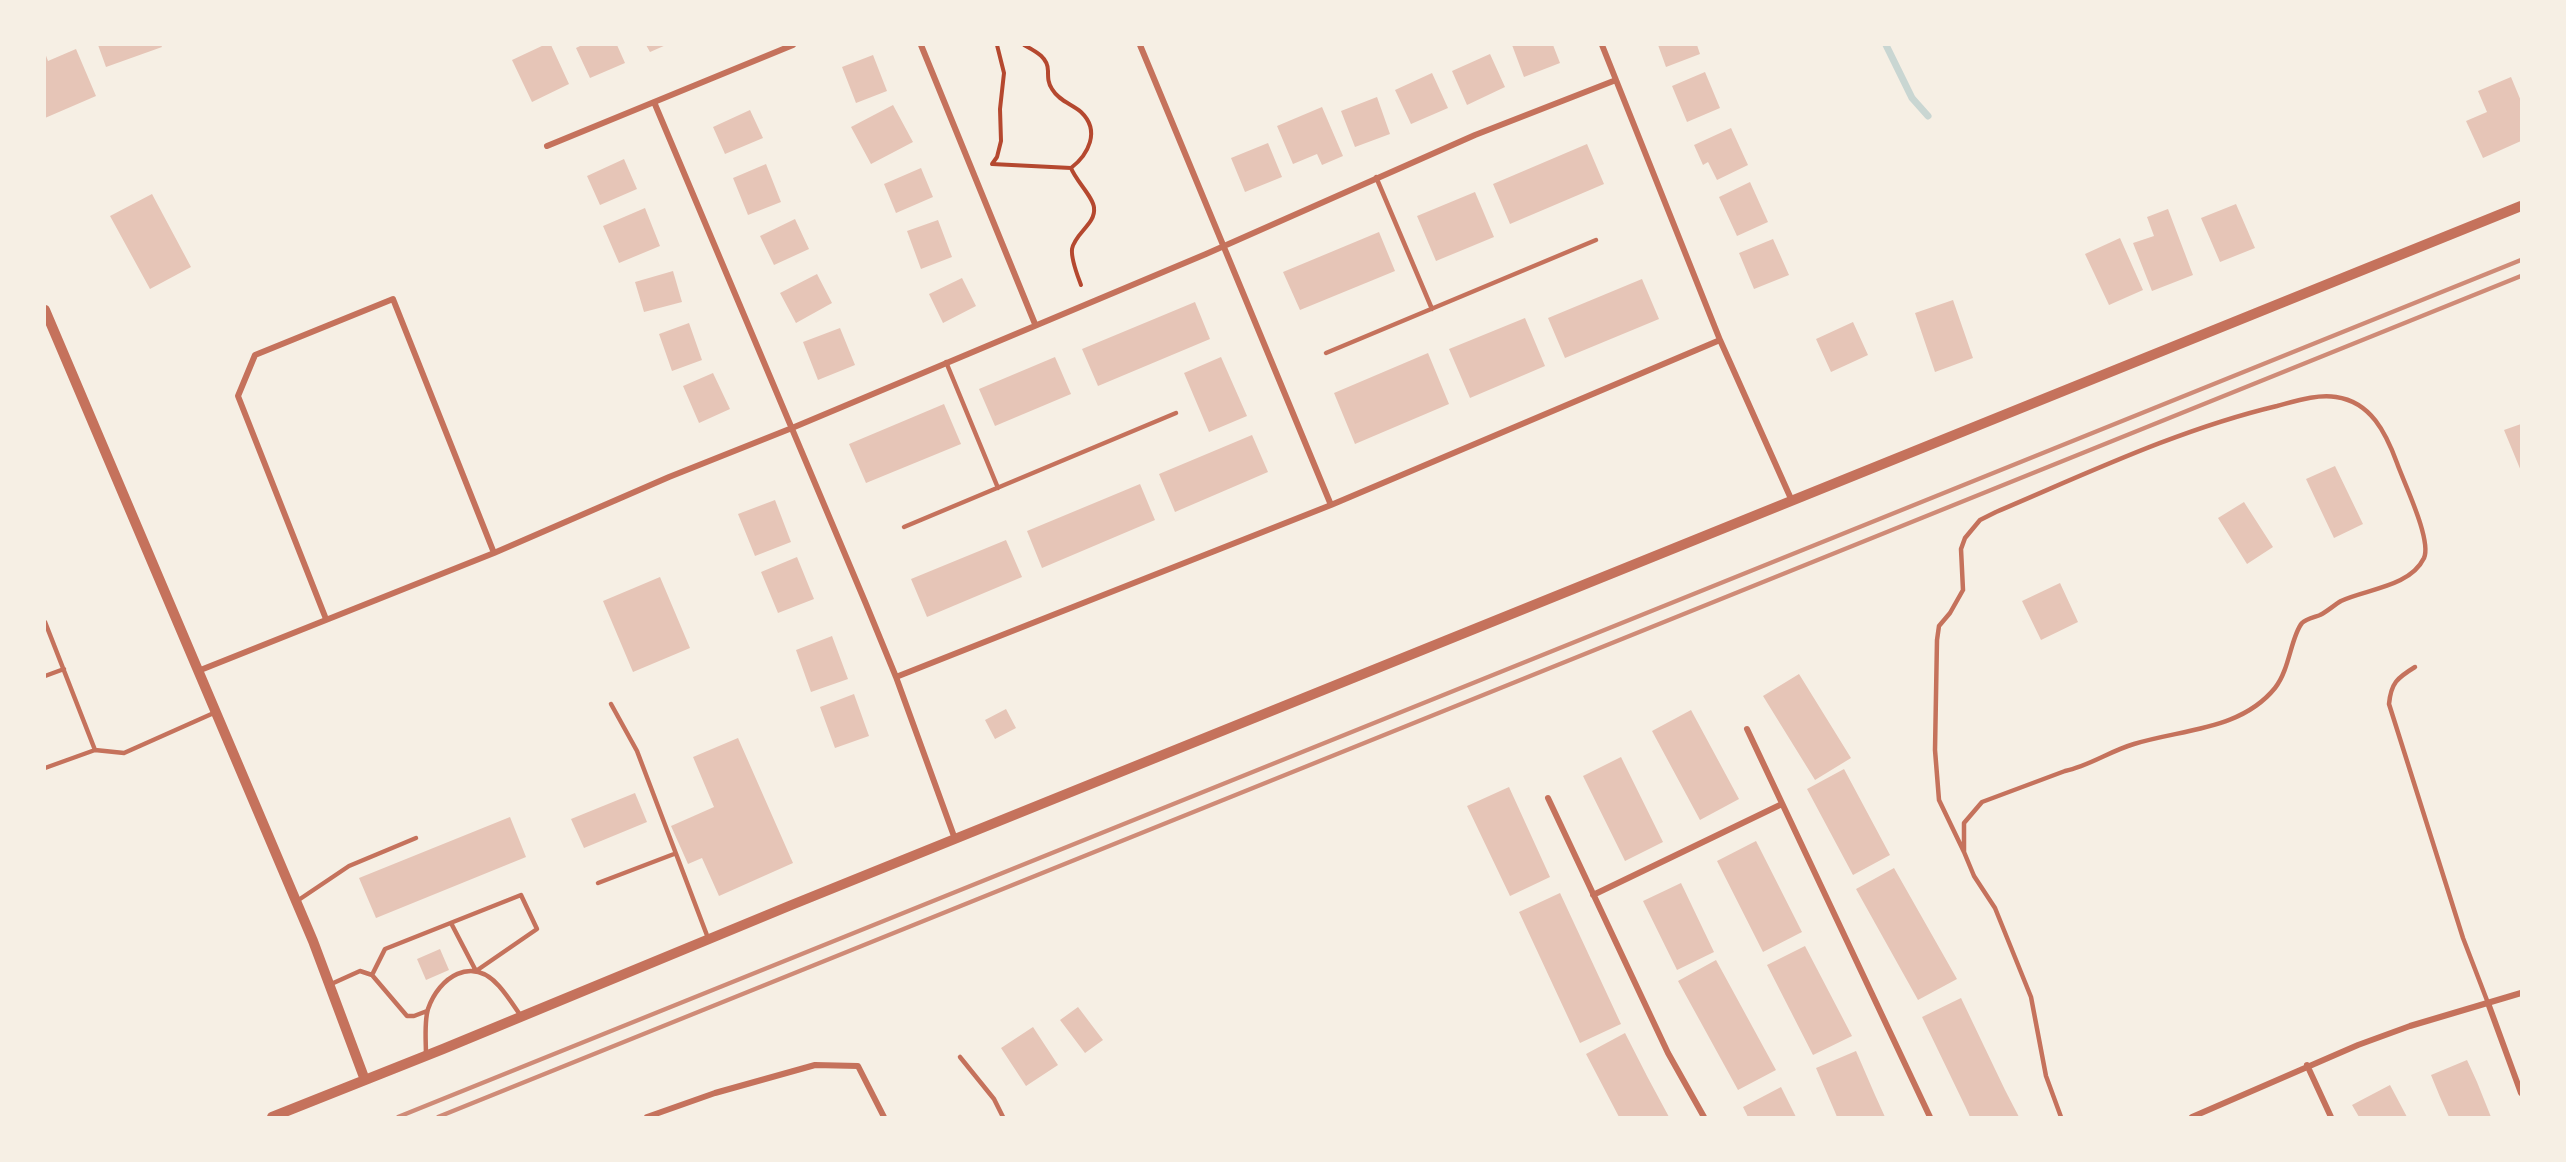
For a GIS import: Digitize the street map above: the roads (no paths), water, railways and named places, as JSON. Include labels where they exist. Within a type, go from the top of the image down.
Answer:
[{"type":"street","points":[[547,146],[793,45]]},
{"type":"street","points":[[921,45],[1035,324]]},
{"type":"street","points":[[1140,45],[1331,505]]},
{"type":"street","points":[[1602,45],[1720,340],[1792,501]]},
{"type":"street","points":[[198,671],[495,553],[669,477],[792,428],[1224,246],[1475,135],[1616,80]]},
{"type":"street","points":[[654,102],[896,677],[955,839]]},
{"type":"street","points":[[272,1117],[426,1056],[708,938],[2521,206]]},
{"type":"street","points":[[326,619],[238,396],[255,355],[393,299],[495,553]]},
{"type":"street","points":[[45,310],[296,902],[365,1080]]},
{"type":"street","points":[[896,677],[1331,505],[1720,340]]},
{"type":"street","points":[[1747,729],[1930,1117]]},
{"type":"street","points":[[1548,798],[1668,1053],[1704,1117]]},
{"type":"street","points":[[1593,895],[1782,804]]},
{"type":"street","points":[[2192,1117],[2307,1065],[2410,1026],[2521,993]]},
{"type":"street","points":[[2488,1003],[2521,1093]]},
{"type":"street","points":[[647,1117],[715,1093],[815,1065],[858,1066],[884,1117]]},
{"type":"street","points":[[2307,1065],[2331,1117]]},
{"type":"lane","points":[[1376,177],[1432,309]]},
{"type":"lane","points":[[1326,353],[1596,240]]},
{"type":"lane","points":[[946,363],[998,488]]},
{"type":"lane","points":[[1964,852],[1964,823],[1982,802],[2078,768],[2097,758],[2135,744],[2220,724],[2236,718],[2267,698],[2277,686],[2286,672],[2302,623],[2342,601],[2375,590],[2408,575],[2418,567],[2425,556],[2425,539],[2394,456],[2381,428],[2366,409],[2351,400],[2334,396],[2308,398],[2236,416],[2154,446],[1996,512],[1980,520],[1971,528],[1961,549],[1963,590],[1940,626],[1937,651],[1935,750],[1939,800],[1974,876],[1995,908],[2031,997],[2046,1076],[2061,1117]]},
{"type":"lane","points":[[904,527],[1176,413]]},
{"type":"lane","points":[[45,622],[95,750]]},
{"type":"lane","points":[[2415,667],[2400,676],[2391,688],[2389,704],[2463,938],[2488,1003]]},
{"type":"lane","points":[[45,676],[64,669]]},
{"type":"lane","points":[[611,704],[637,752],[674,854],[708,938]]},
{"type":"lane","points":[[45,768],[95,750],[124,753],[216,712]]},
{"type":"lane","points":[[296,902],[349,866],[416,838]]},
{"type":"lane","points":[[598,883],[674,854]]},
{"type":"lane","points":[[372,975],[385,949],[521,895],[537,929],[476,971],[460,972],[445,981],[436,992],[427,1011],[426,1056]]},
{"type":"lane","points":[[451,923],[476,971],[498,984],[521,1016]]},
{"type":"lane","points":[[329,985],[360,971],[372,975],[407,1016],[427,1011]]},
{"type":"lane","points":[[960,1057],[994,1099],[1003,1117]]},
{"type":"waterway","points":[[1886,45],[1912,98],[1928,116]]},
{"type":"railway","points":[[398,1117],[2521,260]]},
{"type":"railway","points":[[438,1117],[2521,276]]}]
